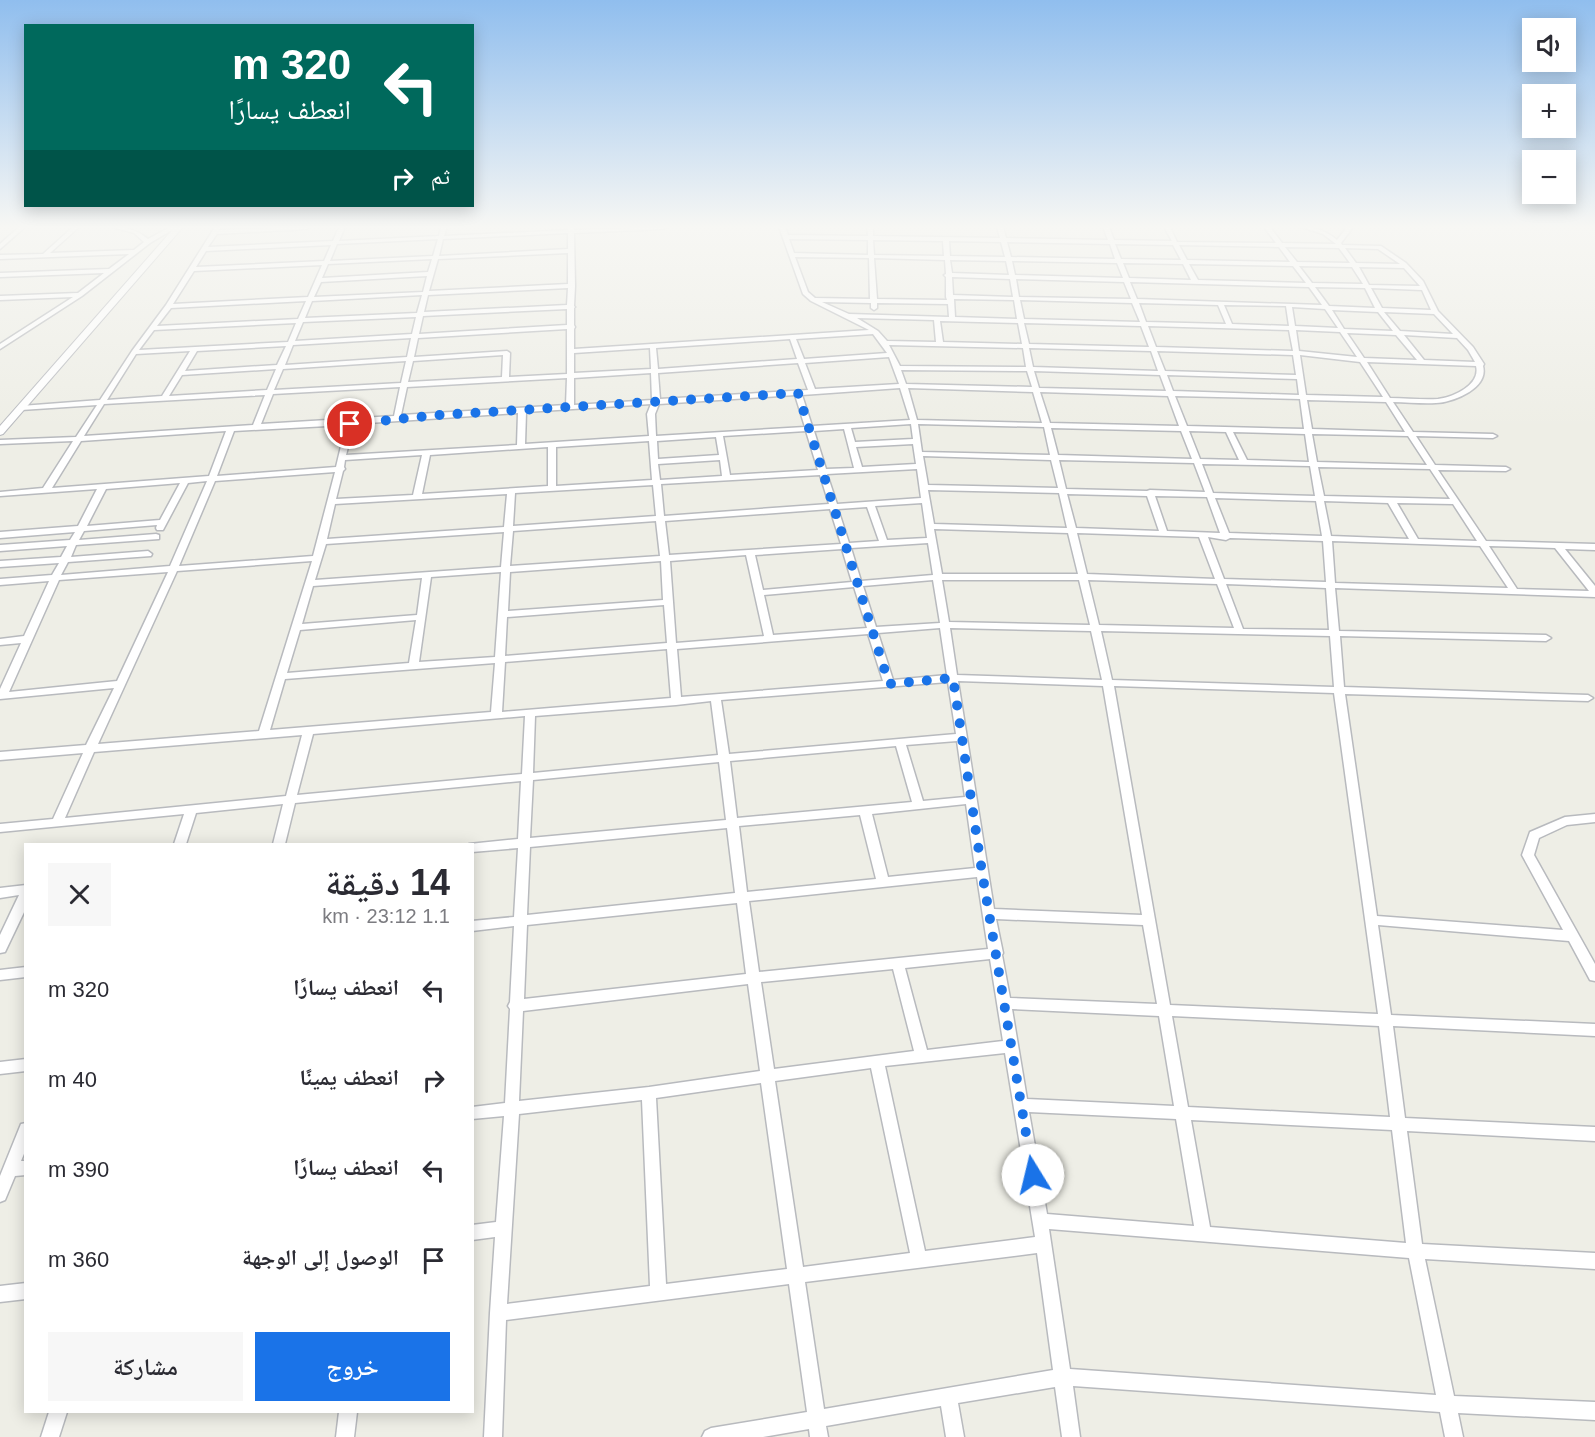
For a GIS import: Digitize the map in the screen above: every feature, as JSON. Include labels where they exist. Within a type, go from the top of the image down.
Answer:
[{"type":"main road","points":[[0,432],[120,294]]},
{"type":"street","points":[[46,490],[134,352],[176,294]]},
{"type":"street","points":[[256,427],[280,367],[314,294]]},
{"type":"street","points":[[169,306],[405,294]]},
{"type":"street","points":[[397,418],[425,294]]},
{"type":"street","points":[[570,406],[572,294]]},
{"type":"street","points":[[808,294],[813,300],[876,332],[885,343],[896,368],[914,422],[930,540],[982,872],[1044,1244],[1071,1437]]},
{"type":"street","points":[[874,294],[875,318]]},
{"type":"street","points":[[949,294],[952,319]]},
{"type":"street","points":[[1015,294],[1030,369],[1063,490],[1108,683],[1203,1234]]},
{"type":"street","points":[[1133,294],[1226,537]]},
{"type":"street","points":[[1317,294],[1515,592]]},
{"type":"street","points":[[1371,294],[1380,310],[1423,363]]},
{"type":"street","points":[[0,442],[77,440],[256,427],[350,424],[397,418],[570,406],[903,386],[1436,401],[1450,398],[1475,384],[1481,373],[1481,364],[1436,312],[1428,294]]},
{"type":"street","points":[[0,303],[4,298],[80,295]]},
{"type":"street","points":[[0,347],[80,295]]},
{"type":"street","points":[[813,300],[1289,304],[1436,312]]},
{"type":"street","points":[[1220,303],[1230,327]]},
{"type":"street","points":[[1289,304],[1327,539],[1336,633],[1338,690],[1385,1019],[1415,1251],[1454,1437]]},
{"type":"street","points":[[152,327],[572,307]]},
{"type":"street","points":[[844,316],[1292,328],[1458,336]]},
{"type":"street","points":[[938,319],[940,344]]},
{"type":"street","points":[[134,352],[572,327]]},
{"type":"street","points":[[505,378],[509,331]]},
{"type":"street","points":[[571,351],[793,339],[876,332]]},
{"type":"street","points":[[793,339],[812,392]]},
{"type":"street","points":[[885,343],[1155,348],[1296,353],[1361,360],[1481,364]]},
{"type":"street","points":[[653,347],[656,401],[651,410],[654,462],[665,558],[676,702]]},
{"type":"street","points":[[164,398],[195,349]]},
{"type":"street","points":[[180,373],[507,353]]},
{"type":"street","points":[[21,408],[890,355]]},
{"type":"street","points":[[896,368],[1030,369],[1299,377]]},
{"type":"street","points":[[964,368],[965,388]]},
{"type":"street","points":[[798,393],[889,684]]},
{"type":"street","points":[[521,447],[522,410]]},
{"type":"street","points":[[344,458],[914,422],[1493,436]]},
{"type":"street","points":[[263,735],[311,583],[344,458],[350,424]]},
{"type":"street","points":[[847,427],[859,470]]},
{"type":"street","points":[[57,823],[90,747],[174,569],[213,478],[231,429]]},
{"type":"street","points":[[1228,429],[1244,462]]},
{"type":"street","points":[[719,435],[727,479]]},
{"type":"street","points":[[851,445],[917,441]]},
{"type":"street","points":[[552,445],[552,489]]},
{"type":"street","points":[[417,497],[426,453]]},
{"type":"street","points":[[332,502],[822,473],[859,470],[920,460],[1054,457],[1506,469]]},
{"type":"street","points":[[654,462],[723,458]]},
{"type":"street","points":[[0,494],[341,469]]},
{"type":"street","points":[[140,572],[185,480]]},
{"type":"street","points":[[1,696],[72,543],[103,486]]},
{"type":"street","points":[[322,542],[870,504],[925,494],[1063,490],[1455,502]]},
{"type":"street","points":[[496,716],[512,492]]},
{"type":"street","points":[[1150,492],[1164,534]]},
{"type":"street","points":[[1391,500],[1415,542]]},
{"type":"street","points":[[870,504],[884,544]]},
{"type":"street","points":[[0,535],[163,522]]},
{"type":"street","points":[[929,526],[1595,547]]},
{"type":"street","points":[[1203,536],[1239,630]]},
{"type":"street","points":[[0,548],[156,537]]},
{"type":"street","points":[[311,583],[930,540]]},
{"type":"street","points":[[1558,546],[1595,593]]},
{"type":"street","points":[[750,553],[769,638]]},
{"type":"street","points":[[0,564],[148,554]]},
{"type":"street","points":[[0,582],[317,558]]},
{"type":"street","points":[[414,666],[428,576]]},
{"type":"street","points":[[759,593],[937,577],[1084,577],[1595,593]]},
{"type":"street","points":[[503,614],[668,602]]},
{"type":"street","points":[[297,627],[422,617]]},
{"type":"street","points":[[283,676],[945,625],[1096,626],[1546,638]]},
{"type":"street","points":[[0,642],[27,639]]},
{"type":"street","points":[[0,756],[953,678],[1588,698]]},
{"type":"street","points":[[1,696],[120,684]]},
{"type":"street","points":[[716,699],[753,978],[818,1428]]},
{"type":"street","points":[[493,1437],[498,1313],[512,1108],[530,714]]},
{"type":"street","points":[[279,843],[308,731]]},
{"type":"street","points":[[0,828],[962,737]]},
{"type":"street","points":[[900,742],[919,805]]},
{"type":"street","points":[[474,848],[972,800]]},
{"type":"street","points":[[180,843],[191,810]]},
{"type":"street","points":[[865,810],[883,882]]},
{"type":"street","points":[[1595,818],[1565,821],[1534,835],[1528,855],[1595,976]]},
{"type":"street","points":[[474,926],[982,872]]},
{"type":"street","points":[[0,893],[24,892]]},
{"type":"street","points":[[0,948],[24,896]]},
{"type":"street","points":[[990,914],[1150,920]]},
{"type":"street","points":[[1371,920],[1574,936]]},
{"type":"street","points":[[515,1006],[753,978],[997,954]]},
{"type":"street","points":[[898,964],[922,1056]]},
{"type":"street","points":[[0,975],[24,972]]},
{"type":"street","points":[[1005,1003],[1595,1030]]},
{"type":"street","points":[[474,1113],[649,1093],[877,1061],[1012,1046]]},
{"type":"street","points":[[877,1061],[919,1260]]},
{"type":"street","points":[[0,1068],[24,1065]]},
{"type":"street","points":[[649,1093],[658,1292]]},
{"type":"street","points":[[1022,1105],[1397,1122],[1595,1134]]},
{"type":"street","points":[[0,1195],[24,1134]]},
{"type":"street","points":[[10,1169],[24,1168]]},
{"type":"street","points":[[1040,1221],[1415,1251],[1595,1261]]},
{"type":"street","points":[[474,1233],[505,1228]]},
{"type":"street","points":[[498,1313],[1044,1244]]},
{"type":"street","points":[[0,1294],[24,1291]]},
{"type":"street","points":[[711,1437],[818,1428],[948,1397],[1062,1377],[1447,1404],[1595,1411]]},
{"type":"street","points":[[948,1397],[955,1437]]},
{"type":"street","points":[[50,1437],[58,1413]]},
{"type":"street","points":[[345,1437],[348,1413]]},
{"type":"route","points":[[350,424],[439,415],[798,393],[889,684],[953,678],[982,872],[1033,1175]]}]
